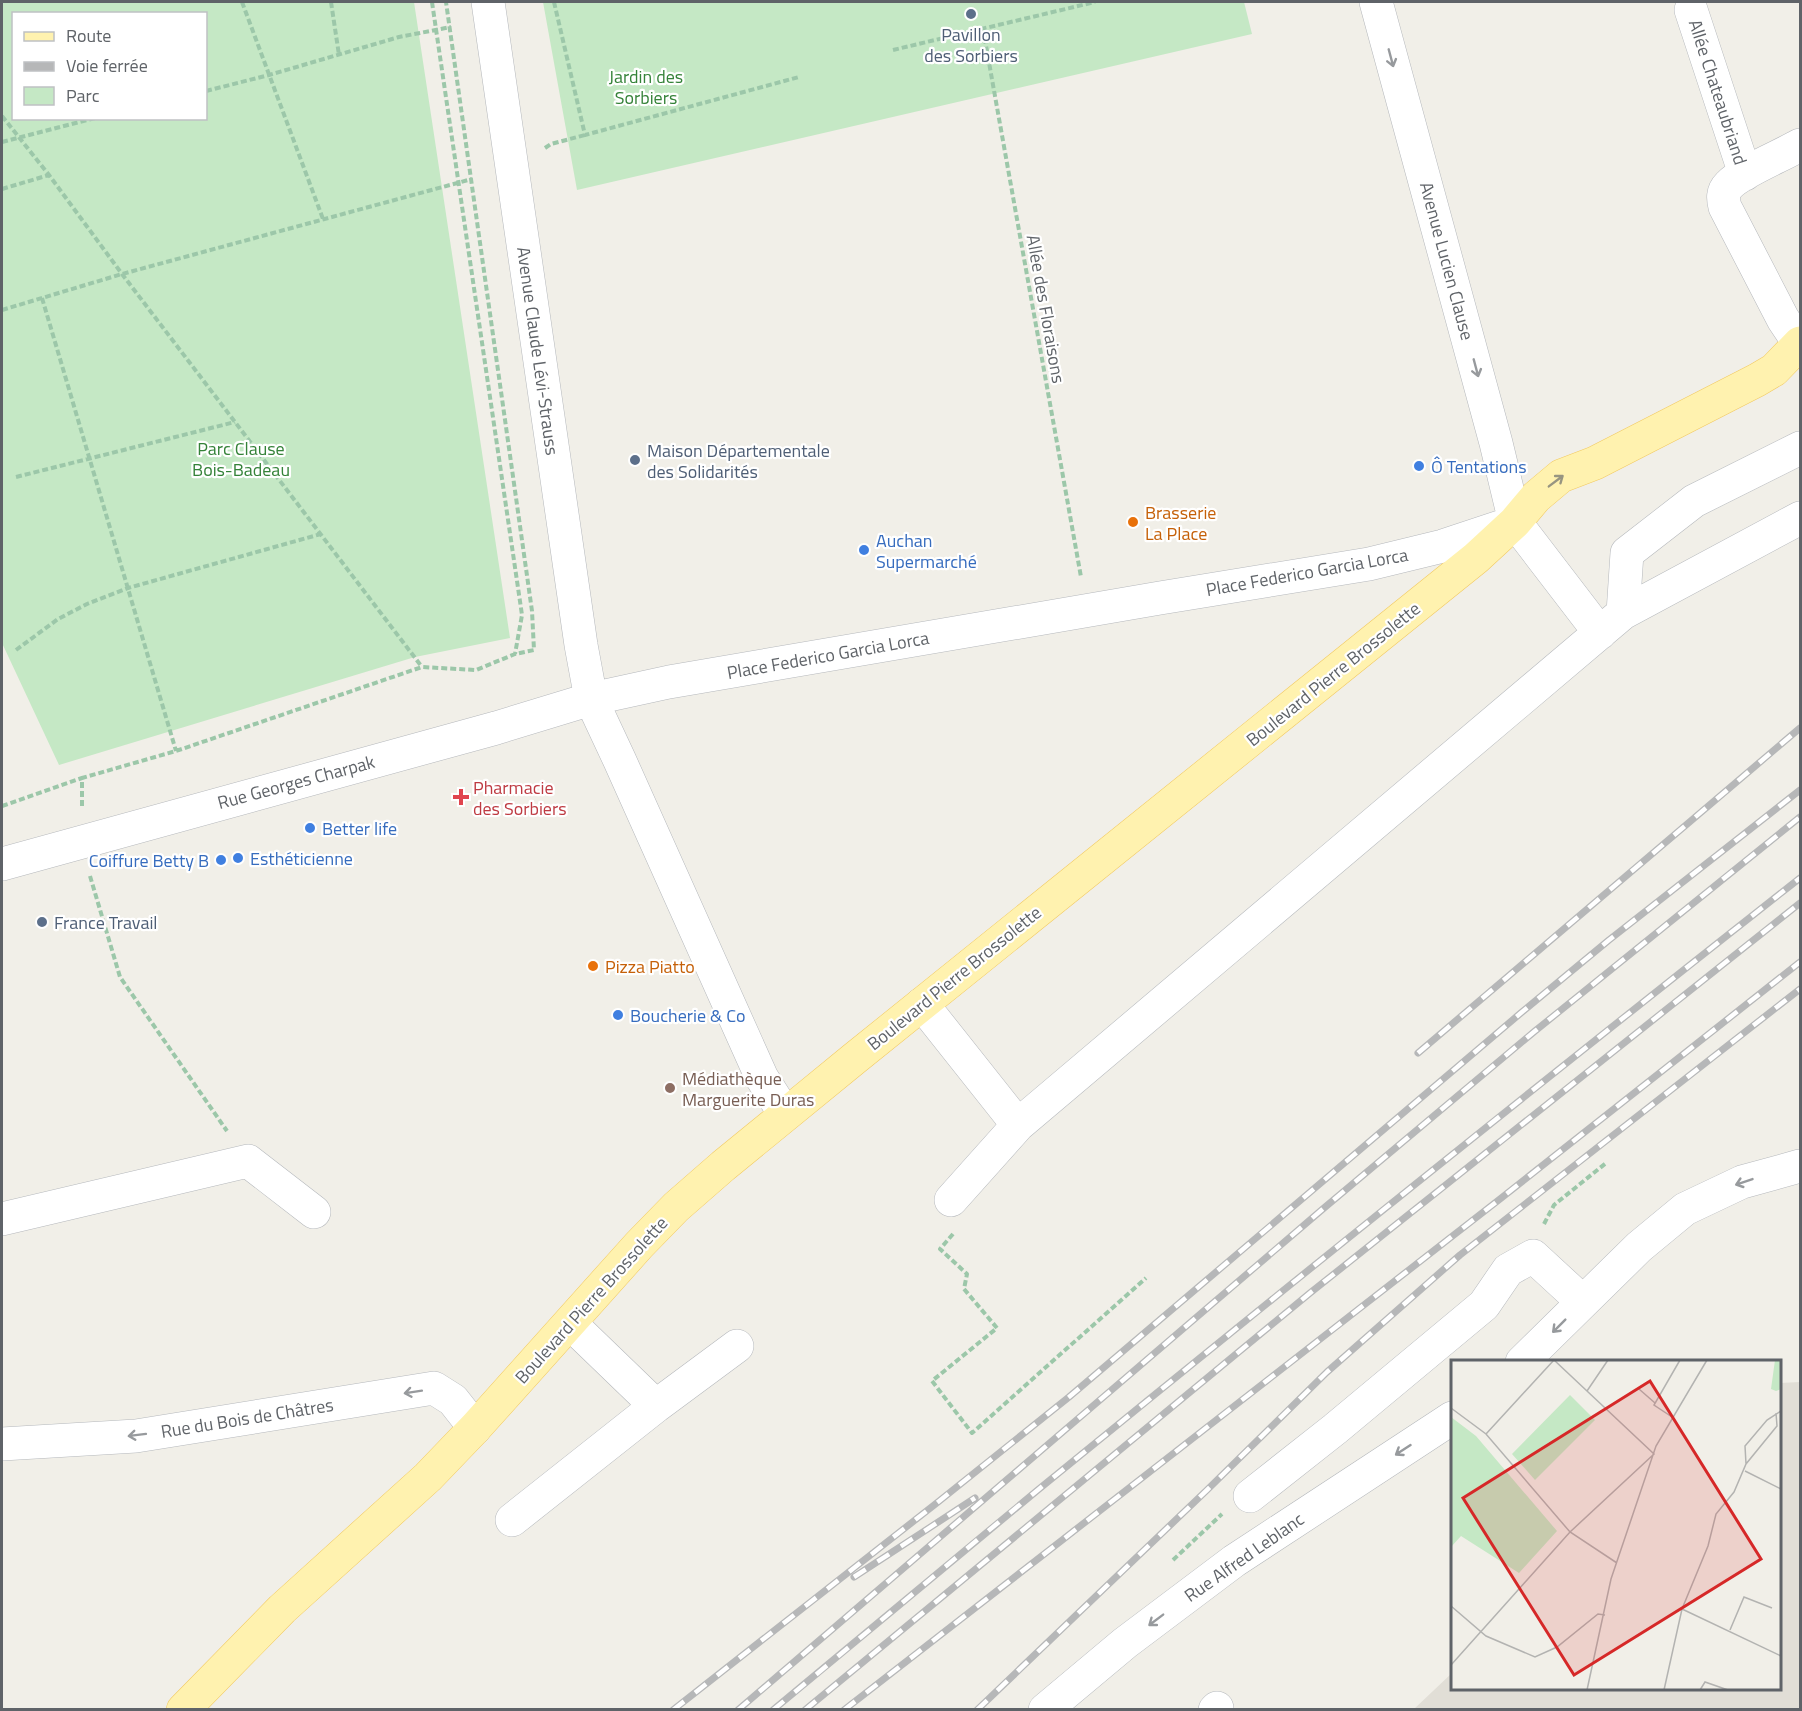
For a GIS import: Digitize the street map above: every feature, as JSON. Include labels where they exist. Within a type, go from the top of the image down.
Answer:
[{"type":"main road","name":"Boulevard Pierre Brossolette","points":[[183,1710],[282,1609],[428,1477],[676,1207],[785,1114],[1467,565],[1515,522],[1536,497],[1561,476],[1595,463],[1757,380],[1774,369],[1800,343]]},
{"type":"street","name":"Avenue Lucien Clause","points":[[1376,2],[1496,442],[1515,522]]},
{"type":"street","name":"Avenue Claude Lévi-Strauss","points":[[490,10],[579,633],[591,699]]},
{"type":"street","name":"Allée Chateaubriand","points":[[1691,10],[1745,174]]},
{"type":"street","name":"Allée Chateaubriand","points":[[1800,146],[1745,174],[1728,186],[1723,196],[1725,207],[1783,319],[1800,343]]},
{"type":"street","points":[[1611,623],[1627,554],[1694,501],[1800,448]]},
{"type":"street","points":[[951,1200],[1018,1125],[1611,623],[1800,518]]},
{"type":"street","points":[[1515,522],[1611,623]]},
{"type":"street","name":"Place Federico Garcia Lorca","points":[[591,699],[669,682],[1369,564],[1443,546],[1515,522]]},
{"type":"street","points":[[591,699],[762,1078],[785,1114]]},
{"type":"street","name":"Rue Georges Charpak","points":[[2,864],[496,728],[591,699]]},
{"type":"street","points":[[922,1004],[1018,1125]]},
{"type":"street","points":[[2,1219],[248,1161],[314,1212]]},
{"type":"street","points":[[1524,1360],[1639,1247],[1685,1209],[1742,1182],[1800,1166]]},
{"type":"street","points":[[1250,1496],[1335,1429],[1484,1305],[1508,1270],[1533,1256],[1583,1302]]},
{"type":"street","points":[[570,1323],[656,1406]]},
{"type":"street","points":[[512,1520],[656,1406],[737,1346]]},
{"type":"street","name":"Rue du Bois de Châtres","points":[[2,1444],[136,1436],[434,1388],[453,1400],[475,1428]]},
{"type":"street","name":"Rue Alfred Leblanc","points":[[1045,1710],[1125,1643],[1234,1561],[1451,1419]]},
{"type":"path","points":[[242,2],[324,219]]},
{"type":"path","points":[[331,2],[339,55]]},
{"type":"path","points":[[432,2],[522,615],[515,654]]},
{"type":"path","points":[[2,806],[82,778],[176,751],[422,667],[476,670],[515,654],[534,650],[532,611],[446,2]]},
{"type":"path","points":[[554,2],[585,135],[800,77]]},
{"type":"path","points":[[893,50],[1095,2]]},
{"type":"path","points":[[207,91],[399,37],[450,27],[490,10]]},
{"type":"path","name":"Allée des Floraisons","points":[[983,29],[1082,584]]},
{"type":"path","points":[[2,116],[422,667]]},
{"type":"path","points":[[2,142],[87,120]]},
{"type":"path","points":[[2,310],[122,274],[471,179],[511,165]]},
{"type":"path","points":[[2,189],[48,175]]},
{"type":"path","points":[[42,298],[176,751]]},
{"type":"path","points":[[16,477],[235,422]]},
{"type":"path","points":[[16,650],[58,619],[87,604],[128,588],[321,534]]},
{"type":"path","points":[[82,778],[83,840],[93,888],[120,977],[248,1161]]},
{"type":"path","points":[[1533,1256],[1543,1225],[1554,1205],[1606,1163]]},
{"type":"path","points":[[951,1200],[953,1235],[940,1249],[967,1274],[964,1289],[997,1328],[932,1381],[972,1433],[1146,1278]]},
{"type":"shaded area","points":[[1800,1382],[1800,1709],[1414,1709],[1451,1674],[1451,1690],[1781,1690],[1781,1383]]},
{"type":"green space","name":"Parc Clause Bois-Badeau","points":[[2,2],[414,2],[510,638],[415,657],[59,765],[2,643]]},
{"type":"green space","name":"Jardin des Sorbiers","points":[[543,2],[1244,2],[1252,34],[577,190]]},
{"type":"railway","points":[[1418,1053],[1800,728]]},
{"type":"railway","points":[[673,1710],[1069,1397],[1522,1012],[1609,940],[1800,790]]},
{"type":"railway","points":[[738,1710],[1324,1208],[1535,1031],[1800,817]]},
{"type":"railway","points":[[773,1710],[1228,1335],[1800,878]]},
{"type":"railway","points":[[805,1710],[1310,1293],[1800,903]]},
{"type":"railway","points":[[844,1710],[1800,962]]},
{"type":"railway","points":[[977,1710],[1327,1372],[1460,1255],[1800,989]]},
{"type":"railway","points":[[854,1577],[975,1498]]},
{"type":"place","name":"Pavillon des Sorbiers","points":[[971,14]]},
{"type":"place","name":"Maison Départementale des Solidarités","points":[[635,460]]},
{"type":"place","name":"Ô Tentations","points":[[1419,466]]},
{"type":"place","name":"Brasserie La Place","points":[[1133,522]]},
{"type":"place","name":"Auchan Supermarché","points":[[864,550]]},
{"type":"place","name":"Pharmacie des Sorbiers","points":[[461,797]]},
{"type":"place","name":"Better life","points":[[310,828]]},
{"type":"place","name":"Esthéticienne","points":[[238,858]]},
{"type":"place","name":"Coiffure Betty B","points":[[221,860]]},
{"type":"place","name":"France Travail","points":[[42,922]]},
{"type":"place","name":"Pizza Piatto","points":[[593,966]]},
{"type":"place","name":"Boucherie & Co","points":[[618,1015]]},
{"type":"place","name":"Médiathèque Marguerite Duras","points":[[670,1088]]}]
